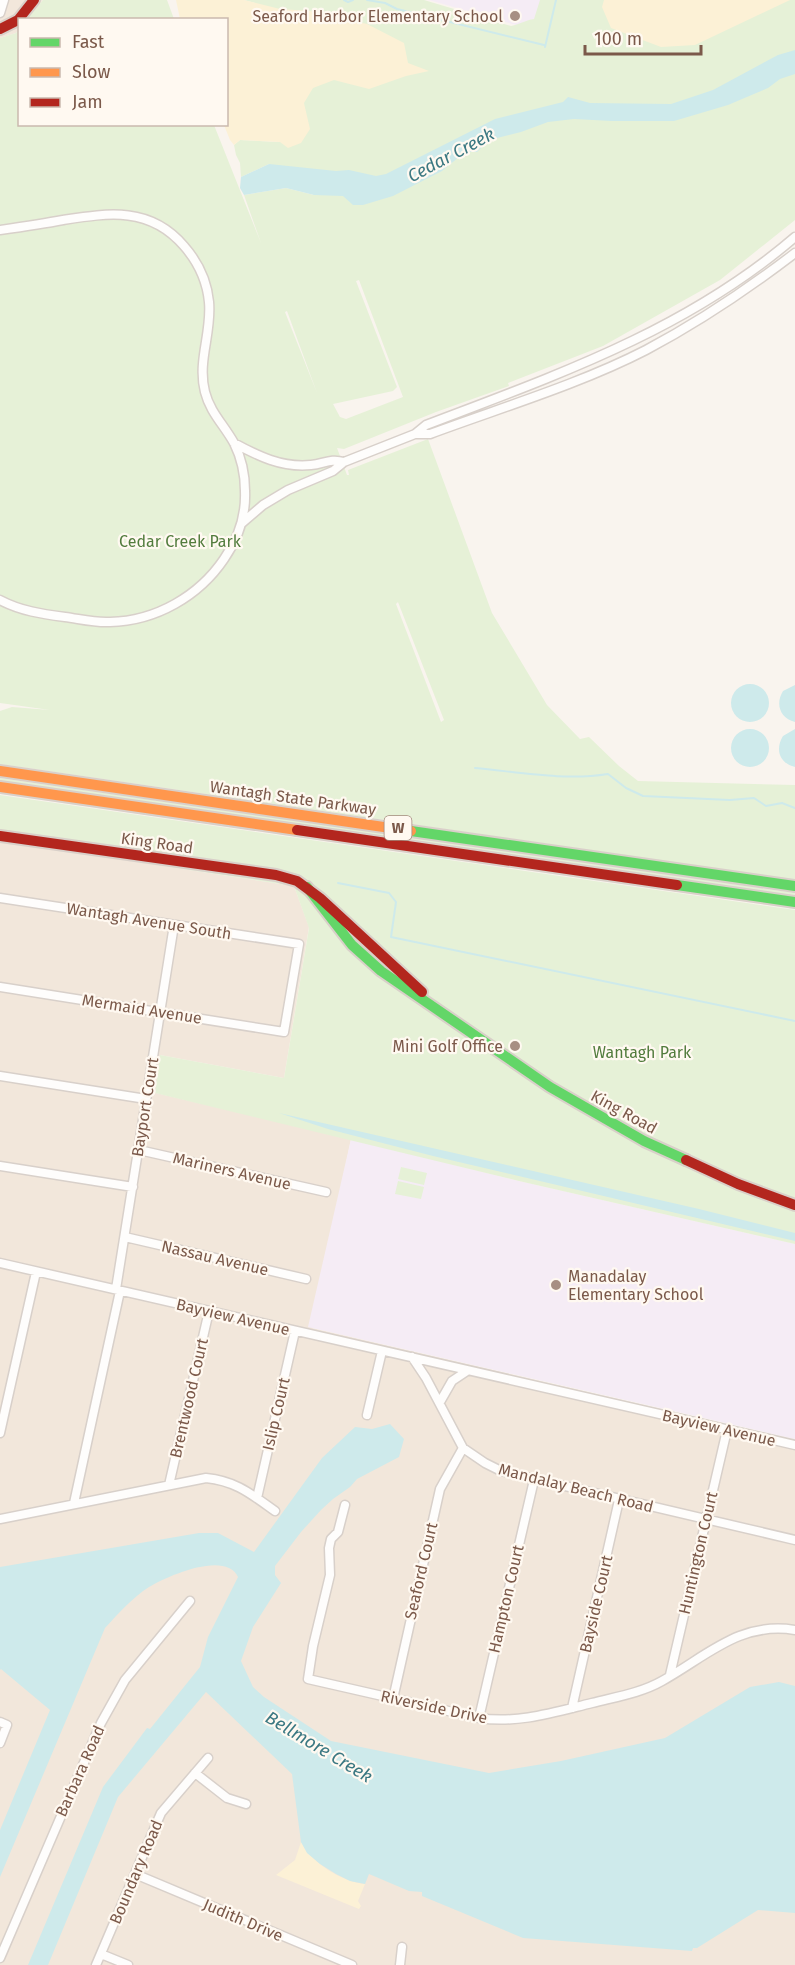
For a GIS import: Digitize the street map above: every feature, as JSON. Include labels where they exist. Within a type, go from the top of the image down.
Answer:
[{"type":"main road","points":[[20,18],[34,0]]},
{"type":"main road","points":[[0,29],[18,20]]},
{"type":"main road","name":"Wantagh State Parkway","points":[[0,771],[795,886]]},
{"type":"main road","name":"Wantagh State Parkway","points":[[0,787],[795,902]]},
{"type":"main road","name":"King Road","points":[[0,836],[276,875],[297,881],[307,887],[341,933],[362,955],[550,1088],[619,1128],[738,1184],[795,1205]]},
{"type":"street","points":[[0,13],[4,0]]},
{"type":"street","points":[[0,230],[113,213],[135,216],[156,223],[180,241],[200,268],[208,293],[209,321],[202,366],[205,393],[213,412],[234,443],[245,480],[245,508],[242,523],[229,552],[206,582],[181,601],[152,614],[126,621],[105,622],[34,613],[0,600]]},
{"type":"street","points":[[242,523],[274,497],[333,471],[344,462],[415,434],[426,425],[555,376],[634,342],[713,297],[795,237]]},
{"type":"street","points":[[415,434],[430,434],[559,387],[633,356],[700,320],[795,253]]},
{"type":"street","points":[[234,443],[254,454],[279,463],[310,466],[334,459],[344,462]]},
{"type":"street","name":"Wantagh Avenue South","points":[[0,898],[298,944],[284,1032]]},
{"type":"street","name":"Bayport Court","points":[[74,1503],[118,1290],[124,1237],[174,925]]},
{"type":"street","name":"Mermaid Avenue","points":[[0,987],[284,1032]]},
{"type":"street","points":[[0,1076],[146,1099]]},
{"type":"street","name":"Mariners Avenue","points":[[139,1150],[326,1192]]},
{"type":"street","points":[[0,1166],[133,1187]]},
{"type":"street","name":"Nassau Avenue","points":[[124,1237],[306,1279]]},
{"type":"street","name":"Bayview Avenue","points":[[0,1263],[795,1445]]},
{"type":"street","points":[[0,1433],[36,1272]]},
{"type":"street","name":"Brentwood Court","points":[[169,1485],[209,1311]]},
{"type":"street","name":"Islip Court","points":[[257,1498],[295,1331]]},
{"type":"street","points":[[367,1415],[382,1351]]},
{"type":"street","name":"Mandalay Beach Road","points":[[412,1357],[440,1402],[463,1448],[485,1464],[534,1480],[795,1540]]},
{"type":"street","points":[[440,1402],[452,1381],[466,1371]]},
{"type":"street","name":"Huntington Court","points":[[670,1676],[727,1430]]},
{"type":"street","name":"Seaford Court","points":[[393,1699],[440,1490],[463,1448]]},
{"type":"street","points":[[0,1519],[200,1479],[218,1479],[239,1486],[275,1510]]},
{"type":"street","name":"Hampton Court","points":[[479,1718],[534,1480]]},
{"type":"street","name":"Bayside Court","points":[[572,1708],[620,1500]]},
{"type":"street","name":"Riverside Drive","points":[[345,1505],[338,1532],[331,1539],[329,1548],[330,1575],[308,1679],[479,1718],[520,1719],[632,1693],[662,1681],[741,1634],[763,1628],[795,1630]]},
{"type":"street","name":"Barbara Road","points":[[0,1958],[101,1723],[125,1680],[190,1601]]},
{"type":"street","points":[[0,1722],[7,1725],[0,1743]]},
{"type":"street","name":"Boundary Road","points":[[96,1965],[161,1813],[208,1758]]},
{"type":"street","points":[[195,1773],[227,1798],[246,1804]]},
{"type":"street","name":"Judith Drive","points":[[135,1874],[352,1965]]},
{"type":"street","points":[[400,1965],[402,1947]]},
{"type":"street","points":[[101,1954],[128,1965]]},
{"type":"shaded area","points":[[0,0],[43,0],[28,18],[18,18],[16,33],[0,38]]},
{"type":"shaded area","name":"Seaford Harbor Elementary School","points":[[429,0],[549,0],[540,32]]},
{"type":"shaded area","points":[[0,841],[294,886],[309,927],[284,1078],[160,1055],[156,1093],[351,1139],[312,1328],[795,1440],[795,1965],[0,1965]]},
{"type":"shaded area","name":"Manadalay Elementary School","points":[[351,1139],[519,1181],[795,1244],[795,1439],[308,1327]]},
{"type":"green space","points":[[43,0],[167,0],[174,18],[28,18]]},
{"type":"green space","name":"Cedar Creek Park","points":[[244,0],[424,0],[511,26],[534,19],[540,0],[795,0],[795,220],[720,280],[603,346],[508,383],[509,386],[344,449],[337,448],[347,475],[349,475],[348,470],[428,439],[492,613],[547,705],[580,739],[589,737],[638,781],[795,785],[795,880],[0,764],[0,711],[12,707],[50,710],[0,703],[0,38],[18,30],[18,126],[214,126],[261,243],[244,195],[286,188],[314,195],[269,164],[241,177],[240,163],[234,145],[240,140],[280,142],[255,3]],"holes":[[[359,280],[403,397],[346,419],[340,417],[333,404],[393,391],[397,387],[356,281]],[[287,311],[317,393],[285,312]],[[398,602],[444,720],[441,722],[396,604]]]},
{"type":"green space","points":[[0,778],[795,893],[795,897],[0,782]]},
{"type":"green space","name":"Wantagh Park","points":[[0,795],[795,910],[795,1244],[519,1181],[155,1093],[160,1055],[284,1078],[309,928],[294,886],[0,841]]},
{"type":"green space","points":[[401,1167],[427,1173],[424,1185],[398,1179]]},
{"type":"green space","points":[[398,1181],[424,1187],[421,1199],[395,1194]]},
{"type":"sand","points":[[176,0],[244,0],[280,9],[310,11],[367,24],[404,43],[408,63],[429,71],[406,76],[369,89],[334,80],[313,88],[304,103],[310,129],[301,143],[288,148],[280,142],[240,140],[234,145],[224,126],[228,126],[228,18],[180,18]]},
{"type":"sand","points":[[604,0],[790,0],[695,45],[661,47],[611,28],[602,7]]},
{"type":"sand","points":[[301,1842],[306,1850],[328,1870],[346,1879],[365,1884],[358,1901],[361,1906],[359,1909],[276,1875],[295,1860]]},
{"type":"water","name":"Cedar Creek","points":[[795,50],[795,74],[728,105],[674,121],[574,119],[548,122],[489,140],[477,152],[465,152],[442,171],[393,196],[363,205],[353,205],[343,196],[314,195],[286,188],[244,195],[240,188],[241,177],[269,164],[336,171],[349,170],[376,176],[386,174],[495,119],[563,102],[568,97],[590,103],[671,104],[713,90],[778,55]]},
{"type":"water","points":[[750,684],[763,690],[769,703],[763,716],[750,722],[737,716],[731,703],[737,690]]},
{"type":"water","points":[[795,685],[795,722],[783,714],[779,701],[783,691]]},
{"type":"water","points":[[750,729],[763,735],[769,748],[763,761],[750,767],[737,761],[731,748],[737,735]]},
{"type":"water","points":[[795,729],[795,767],[782,759],[779,746],[783,736]]},
{"type":"water","points":[[279,1113],[699,1209],[795,1233],[795,1241],[433,1156],[328,1129]]},
{"type":"water","name":"Bellmore Creek","points":[[390,1424],[404,1439],[399,1457],[357,1479],[333,1499],[301,1532],[275,1566],[275,1575],[281,1583],[253,1627],[241,1661],[253,1687],[264,1697],[331,1741],[489,1773],[561,1761],[665,1738],[750,1687],[779,1682],[795,1686],[795,1913],[758,1910],[697,1948],[693,1948],[692,1951],[523,1938],[422,1896],[422,1892],[409,1891],[369,1874],[365,1884],[350,1881],[320,1864],[307,1853],[301,1842],[292,1774],[206,1692],[118,1797],[48,1965],[28,1965],[103,1787],[147,1728],[150,1729],[200,1667],[208,1637],[238,1577],[231,1569],[222,1566],[209,1565],[182,1572],[143,1591],[105,1628],[0,1877],[0,1830],[50,1710],[0,1670],[0,1567],[199,1533],[218,1533],[254,1552],[322,1458],[355,1427],[372,1429]]},
{"type":"waterway","points":[[344,0],[348,2],[353,0]]},
{"type":"waterway","points":[[367,0],[544,45]]},
{"type":"waterway","points":[[545,47],[556,0]]},
{"type":"waterway","points":[[475,768],[575,777],[608,774],[626,788],[643,796],[730,800],[754,798],[766,806],[782,803],[795,808]]},
{"type":"waterway","points":[[338,883],[389,893],[396,902],[391,937],[795,1021]]},
{"type":"traffic: fast","points":[[411,831],[795,886]]},
{"type":"traffic: fast","points":[[677,885],[795,902]]},
{"type":"traffic: fast","points":[[307,887],[352,945],[381,971],[550,1087],[644,1141],[686,1160]]},
{"type":"traffic: slow","points":[[0,771],[411,831]]},
{"type":"traffic: slow","points":[[0,787],[297,830]]},
{"type":"traffic: jam","points":[[20,18],[34,0]]},
{"type":"traffic: jam","points":[[0,29],[18,20]]},
{"type":"traffic: jam","points":[[297,830],[677,885]]},
{"type":"traffic: jam","points":[[0,836],[276,875],[297,881],[320,898],[422,992]]},
{"type":"traffic: jam","points":[[686,1160],[738,1184],[795,1205]]},
{"type":"place","name":"Seaford Harbor Elementary School","points":[[515,16]]},
{"type":"place","name":"Mini Golf Office","points":[[515,1046]]},
{"type":"place","name":"Manadalay Elementary School","points":[[556,1285]]}]
